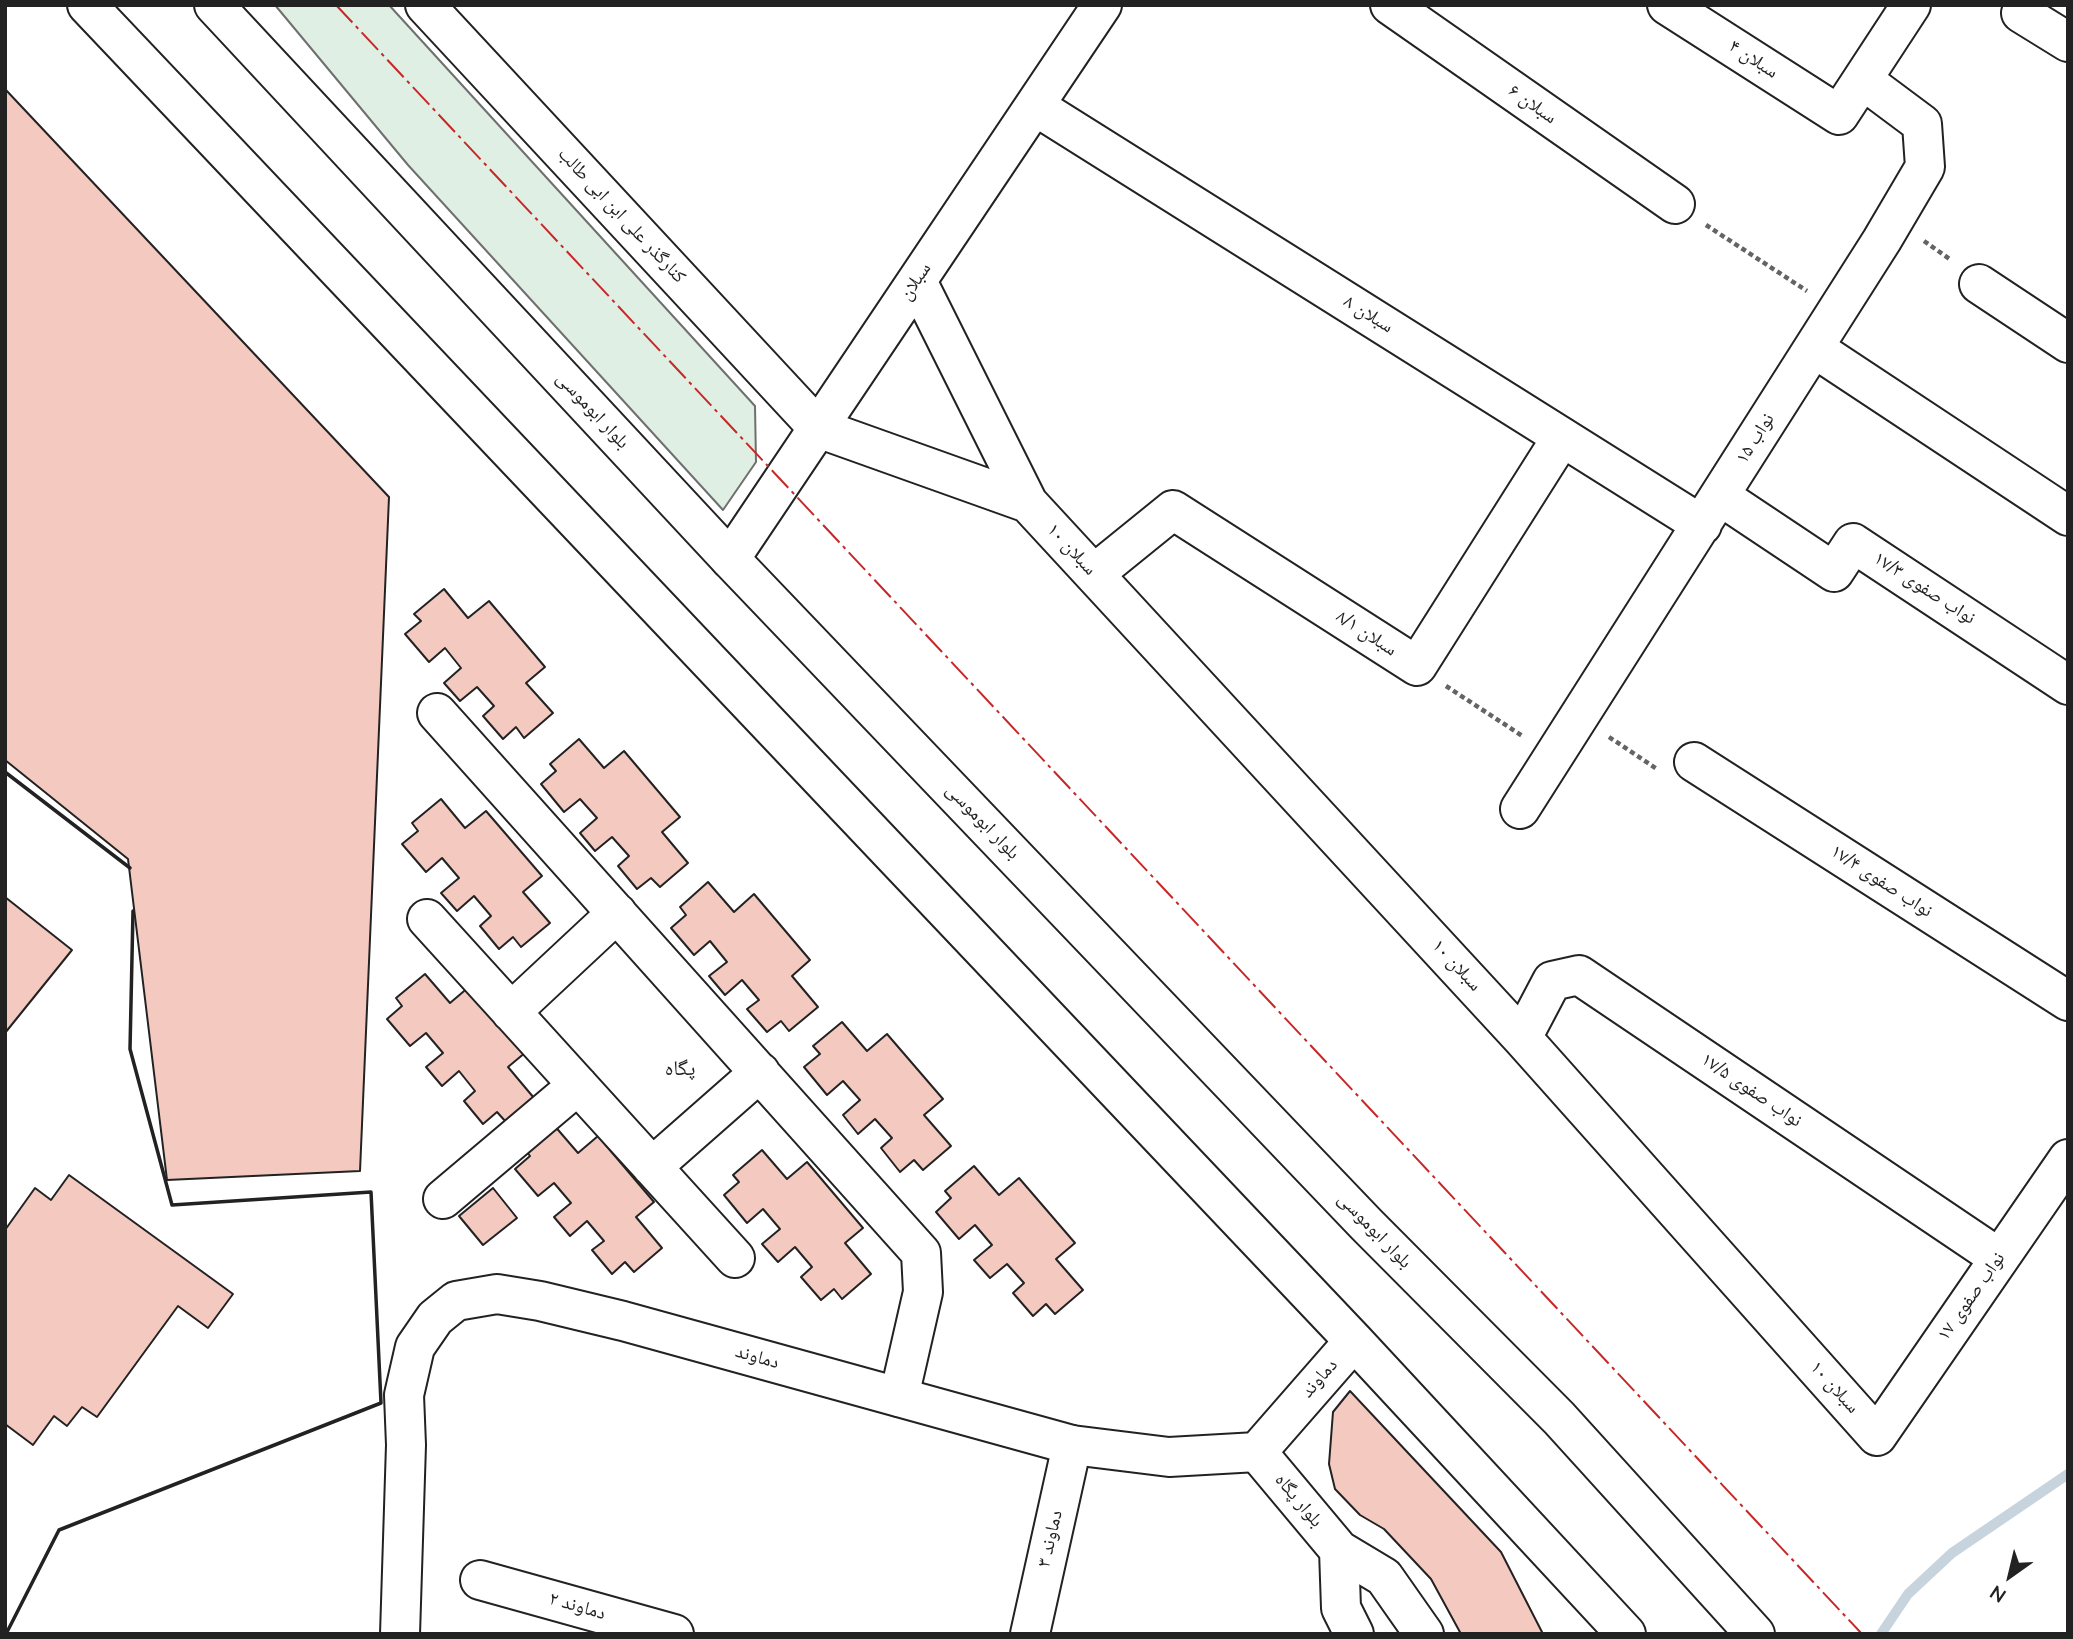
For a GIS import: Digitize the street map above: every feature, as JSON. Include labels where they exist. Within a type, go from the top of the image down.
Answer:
[{"type":"street","points":[[87,5],[1354,1341],[1626,1634]]},
{"type":"street","name":"بلوار ابوموسی","points":[[214,5],[730,559],[1366,1224],[1559,1418],[1755,1634]]},
{"type":"street","name":"کنارگذر علی ابن ابی طالب","points":[[425,5],[818,428]]},
{"type":"street","name":"سبلان","points":[[730,559],[1102,5]]},
{"type":"street","name":"سبلان ۶","points":[[1390,5],[1675,204]]},
{"type":"street","name":"سبلان ۴","points":[[1667,5],[1839,115],[1863,80]]},
{"type":"street","points":[[1863,80],[1911,5]]},
{"type":"street","points":[[2021,13],[2068,42]]},
{"type":"street","name":"نواب ۱۵","points":[[1520,809],[1894,222],[1925,167],[1922,124],[1863,80]]},
{"type":"street","name":"سبلان ۸","points":[[1035,106],[1562,437],[1711,510]]},
{"type":"street","name":"سبلان ۱۰","points":[[917,281],[1028,503],[1522,1038],[1877,1436]]},
{"type":"street","points":[[1979,284],[2068,343]]},
{"type":"street","points":[[1814,348],[2068,516]]},
{"type":"street","name":"سبلان ۱۰","points":[[818,428],[1028,503]]},
{"type":"street","name":"سبلان ۸/۱","points":[[1094,574],[1173,510],[1417,666],[1562,437]]},
{"type":"street","name":"نواب صفوی ۱۷/۳","points":[[1711,510],[1834,572],[1853,543],[2068,685]]},
{"type":"street","points":[[437,713],[921,1253],[923,1292],[899,1398]]},
{"type":"street","name":"نواب صفوی ۱۷/۴","points":[[1694,762],[2068,1002]]},
{"type":"street","points":[[511,1012],[617,913]]},
{"type":"street","points":[[427,919],[735,1258]]},
{"type":"street","name":"نواب صفوی ۱۷/۵","points":[[1522,1038],[1552,981],[1579,975],[1999,1258]]},
{"type":"street","points":[[652,1167],[760,1073]]},
{"type":"street","points":[[443,1199],[578,1085]]},
{"type":"street","name":"نواب صفوی ۱۷","points":[[1877,1436],[2068,1158]]},
{"type":"street","name":"دماوند","points":[[400,1634],[406,1445],[404,1395],[415,1348],[435,1318],[456,1301],[497,1294],[540,1301],[623,1321],[1072,1445],[1169,1457],[1257,1452],[1354,1341]]},
{"type":"street","name":"دماوند ۳","points":[[1030,1634],[1072,1445]]},
{"type":"street","name":"بلوار پگاه","points":[[1257,1452],[1339,1550],[1384,1577],[1424,1634]]},
{"type":"street","points":[[1339,1550],[1340,1608],[1354,1634]]},
{"type":"street","name":"دماوند ۲","points":[[480,1580],[674,1634]]},
{"type":"path","points":[[1675,204],[1837,311]]},
{"type":"path","points":[[1894,222],[1982,280],[1979,284]]},
{"type":"path","points":[[1417,666],[1554,757]]},
{"type":"path","points":[[1579,717],[1681,785],[1694,762]]},
{"type":"green space","points":[[275,5],[389,5],[755,406],[756,462],[723,510],[408,165]]},
{"type":"building","points":[[5,89],[389,497],[360,1171],[167,1180],[128,859],[5,760]]},
{"type":"building","points":[[444,589],[468,618],[489,601],[545,667],[526,683],[553,713],[524,738],[516,727],[503,739],[483,716],[494,706],[477,687],[460,701],[444,683],[461,668],[445,648],[429,662],[405,634],[421,621],[414,614]]},
{"type":"building","points":[[579,739],[604,768],[624,751],[680,817],[662,832],[688,863],[660,887],[651,878],[637,889],[618,866],[629,856],[612,837],[595,851],[580,833],[597,818],[580,799],[564,812],[541,784],[556,771],[550,764]]},
{"type":"building","points":[[441,799],[465,828],[486,811],[542,876],[523,892],[550,923],[521,947],[513,937],[499,949],[480,926],[491,916],[474,896],[457,911],[441,893],[459,878],[442,858],[426,872],[402,844],[418,831],[412,823]]},
{"type":"building","points":[[708,882],[734,912],[754,894],[810,960],[792,976],[818,1007],[789,1031],[781,1021],[767,1032],[747,1009],[759,1000],[742,980],[725,995],[709,976],[727,962],[710,941],[694,955],[671,928],[686,915],[680,907]]},
{"type":"building","points":[[5,897],[72,950],[5,1033]]},
{"type":"building","points":[[425,974],[450,1003],[470,986],[526,1052],[508,1067],[534,1098],[506,1122],[497,1112],[483,1124],[464,1101],[475,1091],[459,1071],[442,1086],[426,1067],[443,1053],[426,1033],[410,1046],[387,1019],[402,1006],[396,998]]},
{"type":"building","points":[[842,1022],[867,1051],[887,1034],[943,1099],[924,1115],[951,1146],[923,1170],[914,1160],[900,1172],[881,1148],[892,1138],[875,1119],[858,1134],[843,1115],[860,1100],[843,1081],[827,1095],[804,1067],[820,1054],[813,1046]]},
{"type":"building","points":[[553,1124],[578,1153],[598,1136],[654,1202],[636,1217],[662,1248],[634,1272],[625,1262],[612,1274],[592,1250],[604,1241],[587,1221],[570,1236],[554,1217],[571,1203],[554,1183],[538,1196],[515,1169],[530,1156],[524,1148]]},
{"type":"building","points":[[762,1150],[787,1179],[807,1162],[863,1228],[845,1243],[871,1274],[842,1299],[834,1289],[821,1300],[801,1277],[812,1267],[795,1247],[778,1262],[762,1244],[780,1229],[763,1209],[747,1223],[724,1195],[739,1182],[733,1175]]},
{"type":"building","points":[[974,1166],[999,1195],[1019,1178],[1075,1243],[1056,1259],[1083,1290],[1055,1314],[1046,1304],[1033,1316],[1013,1293],[1024,1283],[1007,1264],[990,1278],[974,1260],[992,1245],[975,1225],[959,1239],[936,1212],[951,1198],[945,1191]]},
{"type":"building","points":[[69,1175],[233,1294],[208,1328],[178,1306],[97,1417],[82,1407],[67,1426],[54,1416],[33,1445],[5,1424],[5,1230],[35,1188],[51,1200]]},
{"type":"building","points":[[493,1188],[517,1218],[483,1245],[459,1216]]},
{"type":"building","points":[[1350,1391],[1501,1552],[1543,1634],[1461,1634],[1431,1579],[1384,1529],[1360,1515],[1335,1489],[1329,1464],[1333,1412]]},
{"type":"waterway","points":[[1881,1634],[1908,1594],[1952,1553],[2068,1474]]},
{"type":"wall","points":[[5,772],[130,868]]},
{"type":"wall","points":[[6,1634],[59,1530],[381,1403],[371,1192],[172,1205],[130,1049],[133,911]]},
{"type":"power","points":[[336,5],[1862,1634]]},
{"type":"district","name":"پگاه","points":[[680,1070]]}]
